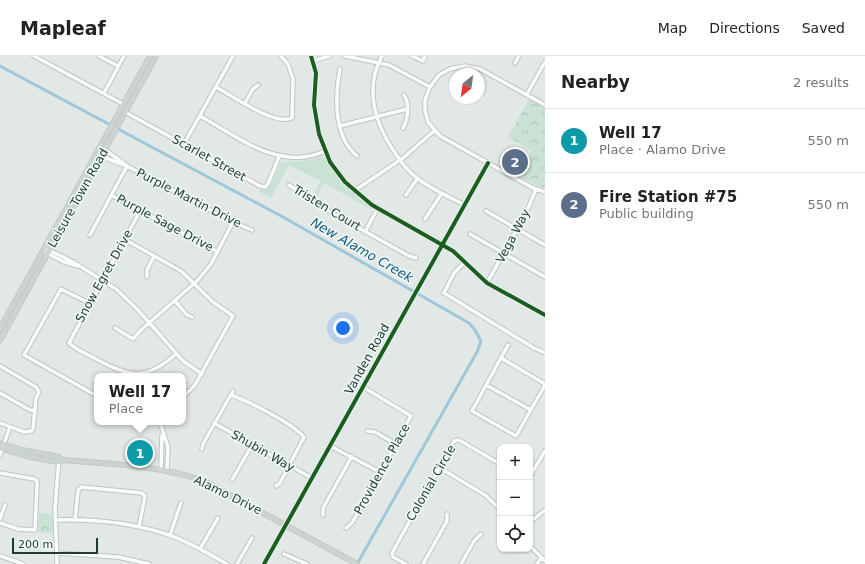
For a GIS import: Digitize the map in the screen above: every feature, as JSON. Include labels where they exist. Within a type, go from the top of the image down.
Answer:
[{"type":"main road","name":"Leisure Town Road","points":[[0,340],[46,251],[110,134],[123,104],[150,56]]},
{"type":"main road","name":"Leisure Town Road","points":[[117,120],[125,112],[156,56]]},
{"type":"main road","name":"Leisure Town Road","points":[[0,328],[104,149],[110,134]]},
{"type":"main road","name":"Alamo Drive","points":[[1,446],[30,457],[161,469],[204,481],[357,564]]},
{"type":"street","points":[[34,56],[123,104]]},
{"type":"street","points":[[99,56],[118,66]]},
{"type":"street","points":[[104,93],[124,56]]},
{"type":"street","points":[[184,144],[233,56]]},
{"type":"street","points":[[216,87],[278,120],[288,120],[292,118],[293,79],[288,64],[281,56]]},
{"type":"street","points":[[311,56],[316,73],[315,116],[319,134],[325,151],[337,172],[354,191],[378,208],[443,244],[453,251],[487,283],[545,315]]},
{"type":"street","points":[[313,61],[329,56]]},
{"type":"street","points":[[345,56],[379,62],[400,70],[430,86]]},
{"type":"street","points":[[382,56],[373,86],[372,99],[384,138],[399,160],[417,179],[464,206]]},
{"type":"street","points":[[412,56],[423,61],[425,56]]},
{"type":"street","points":[[515,63],[519,56]]},
{"type":"street","points":[[527,94],[545,62]]},
{"type":"street","points":[[545,105],[480,69],[468,66],[457,66],[447,70],[437,77],[430,86],[426,97],[425,110],[428,122],[434,131],[446,140],[536,189],[545,192]]},
{"type":"street","points":[[340,68],[337,102],[340,126],[350,151],[357,156]]},
{"type":"street","points":[[246,103],[253,89],[258,85]]},
{"type":"street","points":[[403,128],[408,120],[407,99],[404,95]]},
{"type":"street","points":[[340,126],[407,109]]},
{"type":"street","name":"Scarlet Street","points":[[125,112],[260,186],[265,187],[274,173],[279,157]]},
{"type":"street","points":[[200,116],[262,150],[279,157],[304,158],[325,151]]},
{"type":"street","points":[[354,191],[399,160],[434,131]]},
{"type":"street","name":"Purple Martin Drive","points":[[104,149],[127,166]]},
{"type":"street","name":"Purple Martin Drive","points":[[100,156],[127,166],[233,222],[252,230]]},
{"type":"street","name":"Vanden Road","points":[[264,564],[488,163]]},
{"type":"street","points":[[90,235],[127,166]]},
{"type":"street","points":[[406,195],[417,179]]},
{"type":"street","name":"Tristen Court","points":[[289,185],[318,205],[409,256],[416,258]]},
{"type":"street","name":"Vega Way","points":[[487,283],[517,230],[536,189]]},
{"type":"street","points":[[425,219],[442,193]]},
{"type":"street","name":"Purple Sage Drive","points":[[111,195],[218,252]]},
{"type":"street","points":[[365,232],[378,208]]},
{"type":"street","name":"Snow Egret Drive","points":[[125,373],[114,369],[69,343],[140,210]]},
{"type":"street","points":[[486,211],[545,245]]},
{"type":"street","points":[[115,328],[133,339],[194,284],[211,264],[233,222]]},
{"type":"street","points":[[470,234],[545,277]]},
{"type":"street","points":[[124,239],[181,271],[212,302],[233,316],[202,374],[195,385],[186,394]]},
{"type":"street","points":[[46,251],[64,262],[78,266],[102,280],[125,297],[176,354],[202,374]]},
{"type":"street","points":[[147,277],[147,270],[154,256]]},
{"type":"street","points":[[465,262],[454,273],[444,293],[545,353]]},
{"type":"street","points":[[89,303],[61,289],[24,355],[94,394]]},
{"type":"street","points":[[175,301],[187,315],[192,317]]},
{"type":"street","points":[[501,358],[545,384],[516,436],[472,411],[508,345]]},
{"type":"street","name":"Snow Egret Drive","points":[[146,373],[157,370],[176,354]]},
{"type":"street","points":[[0,366],[39,389],[33,428],[31,431],[24,432],[0,423]]},
{"type":"street","points":[[486,385],[531,410]]},
{"type":"street","name":"Providence Place","points":[[346,528],[352,523],[411,416],[363,387]]},
{"type":"street","points":[[202,449],[214,423],[233,390]]},
{"type":"street","points":[[0,393],[30,410],[35,411]]},
{"type":"street","points":[[231,395],[249,403],[288,425],[304,437],[280,483],[276,486]]},
{"type":"street","name":"Shubin Way","points":[[214,423],[312,478]]},
{"type":"street","points":[[160,425],[162,434],[161,469]]},
{"type":"street","points":[[0,455],[1,446],[10,427]]},
{"type":"street","points":[[367,431],[375,432],[396,444]]},
{"type":"street","points":[[162,434],[168,447],[167,470]]},
{"type":"street","name":"Colonial Circle","points":[[406,564],[392,556],[392,553],[456,440],[497,462]]},
{"type":"street","points":[[232,480],[252,445]]},
{"type":"street","points":[[330,446],[352,456],[380,472]]},
{"type":"street","points":[[533,471],[545,451]]},
{"type":"street","points":[[323,515],[323,508],[352,456]]},
{"type":"street","points":[[57,564],[56,520],[60,460]]},
{"type":"street","points":[[440,468],[485,495],[497,506]]},
{"type":"street","points":[[0,473],[37,481],[35,530],[18,529],[0,523]]},
{"type":"street","points":[[75,520],[78,491],[81,487],[142,493],[144,496],[139,527]]},
{"type":"street","points":[[170,535],[181,503]]},
{"type":"street","points":[[0,519],[5,505]]},
{"type":"street","points":[[533,520],[545,510]]},
{"type":"street","points":[[423,564],[447,521],[447,514]]},
{"type":"street","points":[[200,549],[218,518]]},
{"type":"street","points":[[56,520],[75,520],[139,527],[170,535],[227,564]]},
{"type":"street","points":[[461,564],[474,541],[481,534]]},
{"type":"street","points":[[237,564],[252,538]]},
{"type":"street","points":[[533,549],[545,561]]},
{"type":"street","points":[[57,553],[118,557],[149,564]]},
{"type":"street","points":[[284,554],[307,564]]},
{"type":"street","points":[[0,556],[23,564]]},
{"type":"street","points":[[537,564],[541,558]]},
{"type":"green space","points":[[529,99],[545,108],[545,188],[537,186],[518,175],[532,151],[508,137]]},
{"type":"green space","points":[[321,157],[325,158],[334,173],[345,186],[372,207],[371,209],[324,183],[316,198],[313,196],[321,181],[289,165],[271,198],[259,192],[260,190],[266,190],[270,187],[281,163],[284,161],[306,161]]},
{"type":"green space","points":[[39,513],[52,514],[53,533],[38,532]]},
{"type":"waterway","name":"New Alamo Creek","points":[[0,66],[283,217],[469,323],[475,330],[481,341],[477,352],[357,564]]},
{"type":"cycle path","points":[[311,56],[316,73],[314,105],[319,134],[330,162],[345,182],[372,205],[453,251],[487,283],[545,315]]},
{"type":"cycle path","points":[[264,564],[488,163]]},
{"type":"place","name":"Fire Station #75","points":[[515,162]]},
{"type":"place","name":"Well 17","points":[[140,453]]}]
